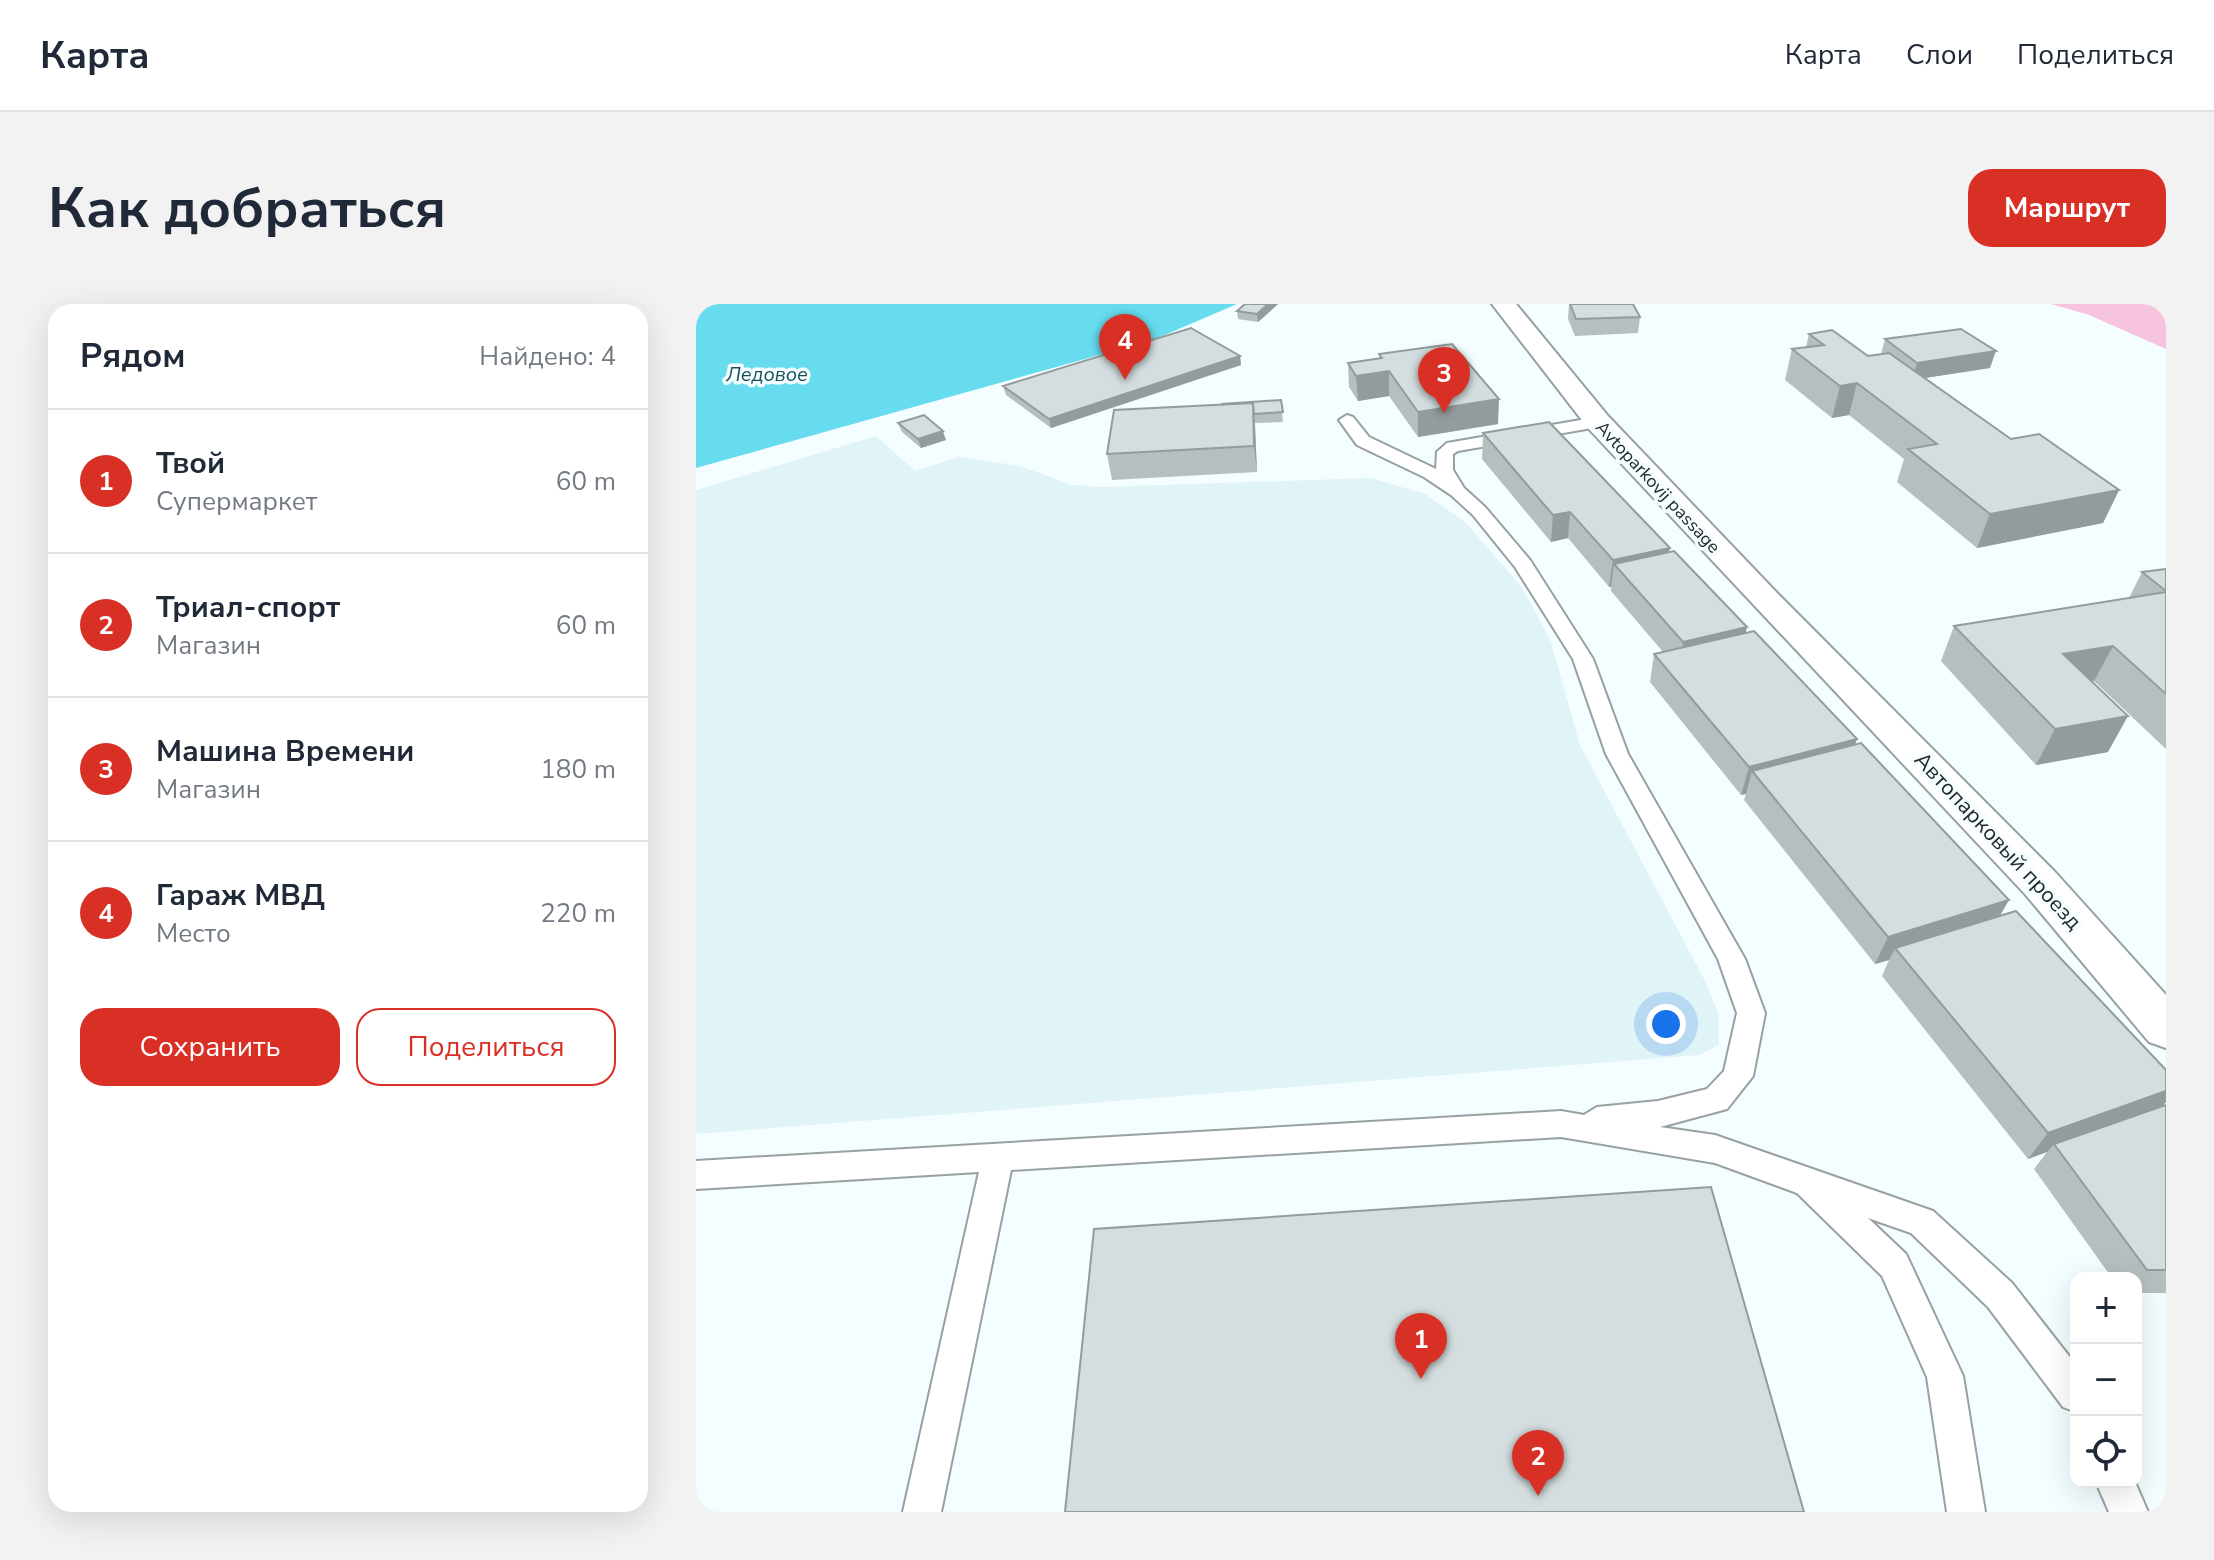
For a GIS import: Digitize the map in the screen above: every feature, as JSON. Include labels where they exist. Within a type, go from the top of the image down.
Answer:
[{"type":"street","name":"Avtoparkovij passage","points":[[1504,304],[1598,422],[1765,600],[2040,883],[2166,1028]]},
{"type":"lane","points":[[1347,420],[1363,441],[1403,459],[1457,491]]},
{"type":"lane","points":[[1403,459],[1445,452],[1479,441],[1598,422]]},
{"type":"lane","points":[[696,1175],[1561,1124],[1658,1114],[1716,1100],[1738,1076],[1751,1013],[1731,959],[1617,754],[1597,690],[1572,639],[1516,555],[1457,491],[1444,470],[1445,452]]},
{"type":"lane","points":[[1561,1124],[1715,1149],[1922,1222],[2000,1295],[2070,1386]]},
{"type":"lane","points":[[922,1512],[998,1158]]},
{"type":"lane","points":[[1808,1183],[1894,1265],[1945,1376],[1966,1512]]},
{"type":"lane","points":[[2118,1488],[2129,1512]]},
{"type":"shaded area","points":[[2051,304],[2166,304],[2166,349],[2089,315]]},
{"type":"shaded area","points":[[876,436],[915,471],[959,457],[1020,466],[1072,485],[1103,487],[1371,478],[1425,494],[1465,522],[1521,586],[1550,639],[1580,745],[1705,981],[1719,1015],[1719,1045],[1699,1055],[696,1134],[696,490]]},
{"type":"water","name":"Ледовое","points":[[696,304],[1237,304],[1153,340],[696,468]]},
{"type":"building","points":[[1245,304],[1268,304],[1257,314],[1237,311]]},
{"type":"building","points":[[1570,304],[1633,304],[1640,317],[1576,319]]},
{"type":"building","points":[[1191,328],[1240,356],[1049,419],[1003,386]]},
{"type":"building","points":[[1961,329],[1996,351],[1917,363],[1885,339]]},
{"type":"building","points":[[1832,330],[1868,356],[1889,353],[2011,439],[2039,434],[2119,490],[1990,514],[1908,449],[1937,444],[1857,383],[1840,386],[1792,349],[1824,345],[1809,334]]},
{"type":"building","points":[[1452,344],[1499,399],[1418,412],[1389,371],[1356,376],[1348,363],[1382,358],[1379,354]]},
{"type":"building","points":[[1281,400],[1283,412],[1254,414],[1253,403],[1221,404]]},
{"type":"building","points":[[1253,403],[1254,446],[1107,454],[1114,410]]},
{"type":"building","points":[[924,415],[943,431],[918,439],[898,423]]},
{"type":"building","points":[[1549,422],[1670,548],[1613,560],[1570,512],[1553,515],[1483,433]]},
{"type":"building","points":[[1674,551],[1747,627],[1683,642],[1614,564]]},
{"type":"building","points":[[2166,569],[2166,591],[2142,572]]},
{"type":"building","points":[[2166,592],[2166,694],[2113,646],[2063,654],[2128,716],[2055,729],[1954,626]]},
{"type":"building","points":[[1754,631],[1857,739],[1749,767],[1654,654]]},
{"type":"building","points":[[1861,743],[2009,900],[1888,937],[1752,771]]},
{"type":"building","points":[[2016,911],[2166,1070],[2166,1091],[2048,1133],[1895,948]]},
{"type":"building","points":[[2166,1105],[2166,1270],[2147,1270],[2054,1144]]},
{"type":"building","points":[[1711,1187],[1804,1512],[1065,1512],[1094,1229]]},
{"type":"place","name":"Гараж МВД","points":[[1125,380]]},
{"type":"place","name":"Машина Времени","points":[[1444,413]]},
{"type":"place","name":"Твой","points":[[1421,1379]]},
{"type":"place","name":"Триал-спорт","points":[[1538,1496]]}]
